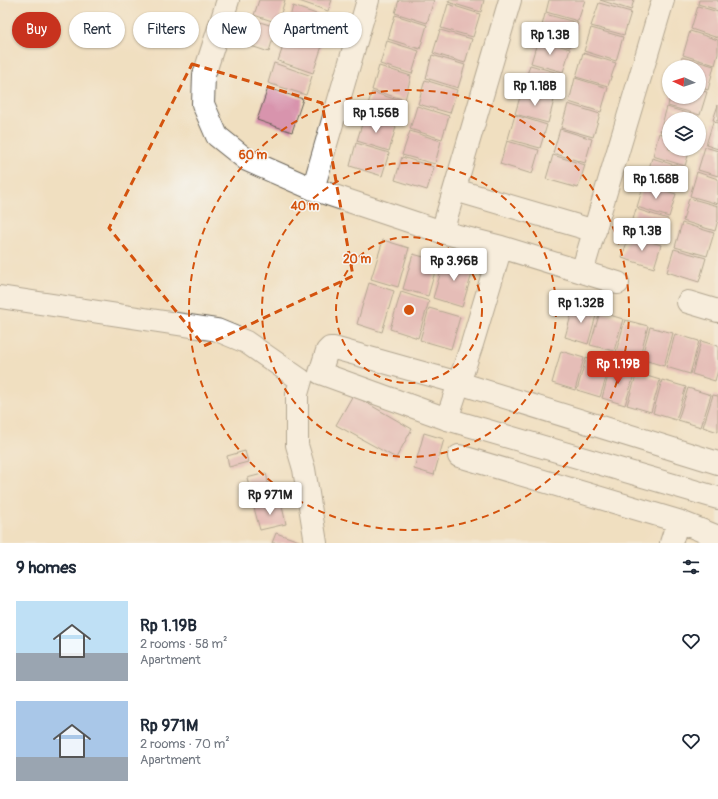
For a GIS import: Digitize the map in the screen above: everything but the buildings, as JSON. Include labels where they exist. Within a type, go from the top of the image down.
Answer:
[{"type":"street","points":[[228,0],[204,75],[203,104],[217,136],[247,160],[313,189],[442,232],[501,247],[618,283]]},
{"type":"street","points":[[313,189],[368,0]]},
{"type":"street","points":[[442,232],[510,0]]},
{"type":"street","points":[[582,272],[663,0]]},
{"type":"street","points":[[455,190],[594,231]]},
{"type":"street","points":[[447,419],[501,247]]},
{"type":"street","points":[[0,297],[217,330],[246,342],[311,376],[447,419],[718,498]]},
{"type":"street","points":[[688,302],[718,311]]},
{"type":"street","points":[[316,543],[304,470],[297,445],[297,394],[330,348],[459,383],[718,463]]},
{"type":"street","points":[[459,456],[678,521],[718,537]]},
{"type":"street","points":[[671,543],[678,521]]},
{"type":"highlighted area","points":[[192,64],[322,103],[353,276],[204,346],[109,228]]}]
